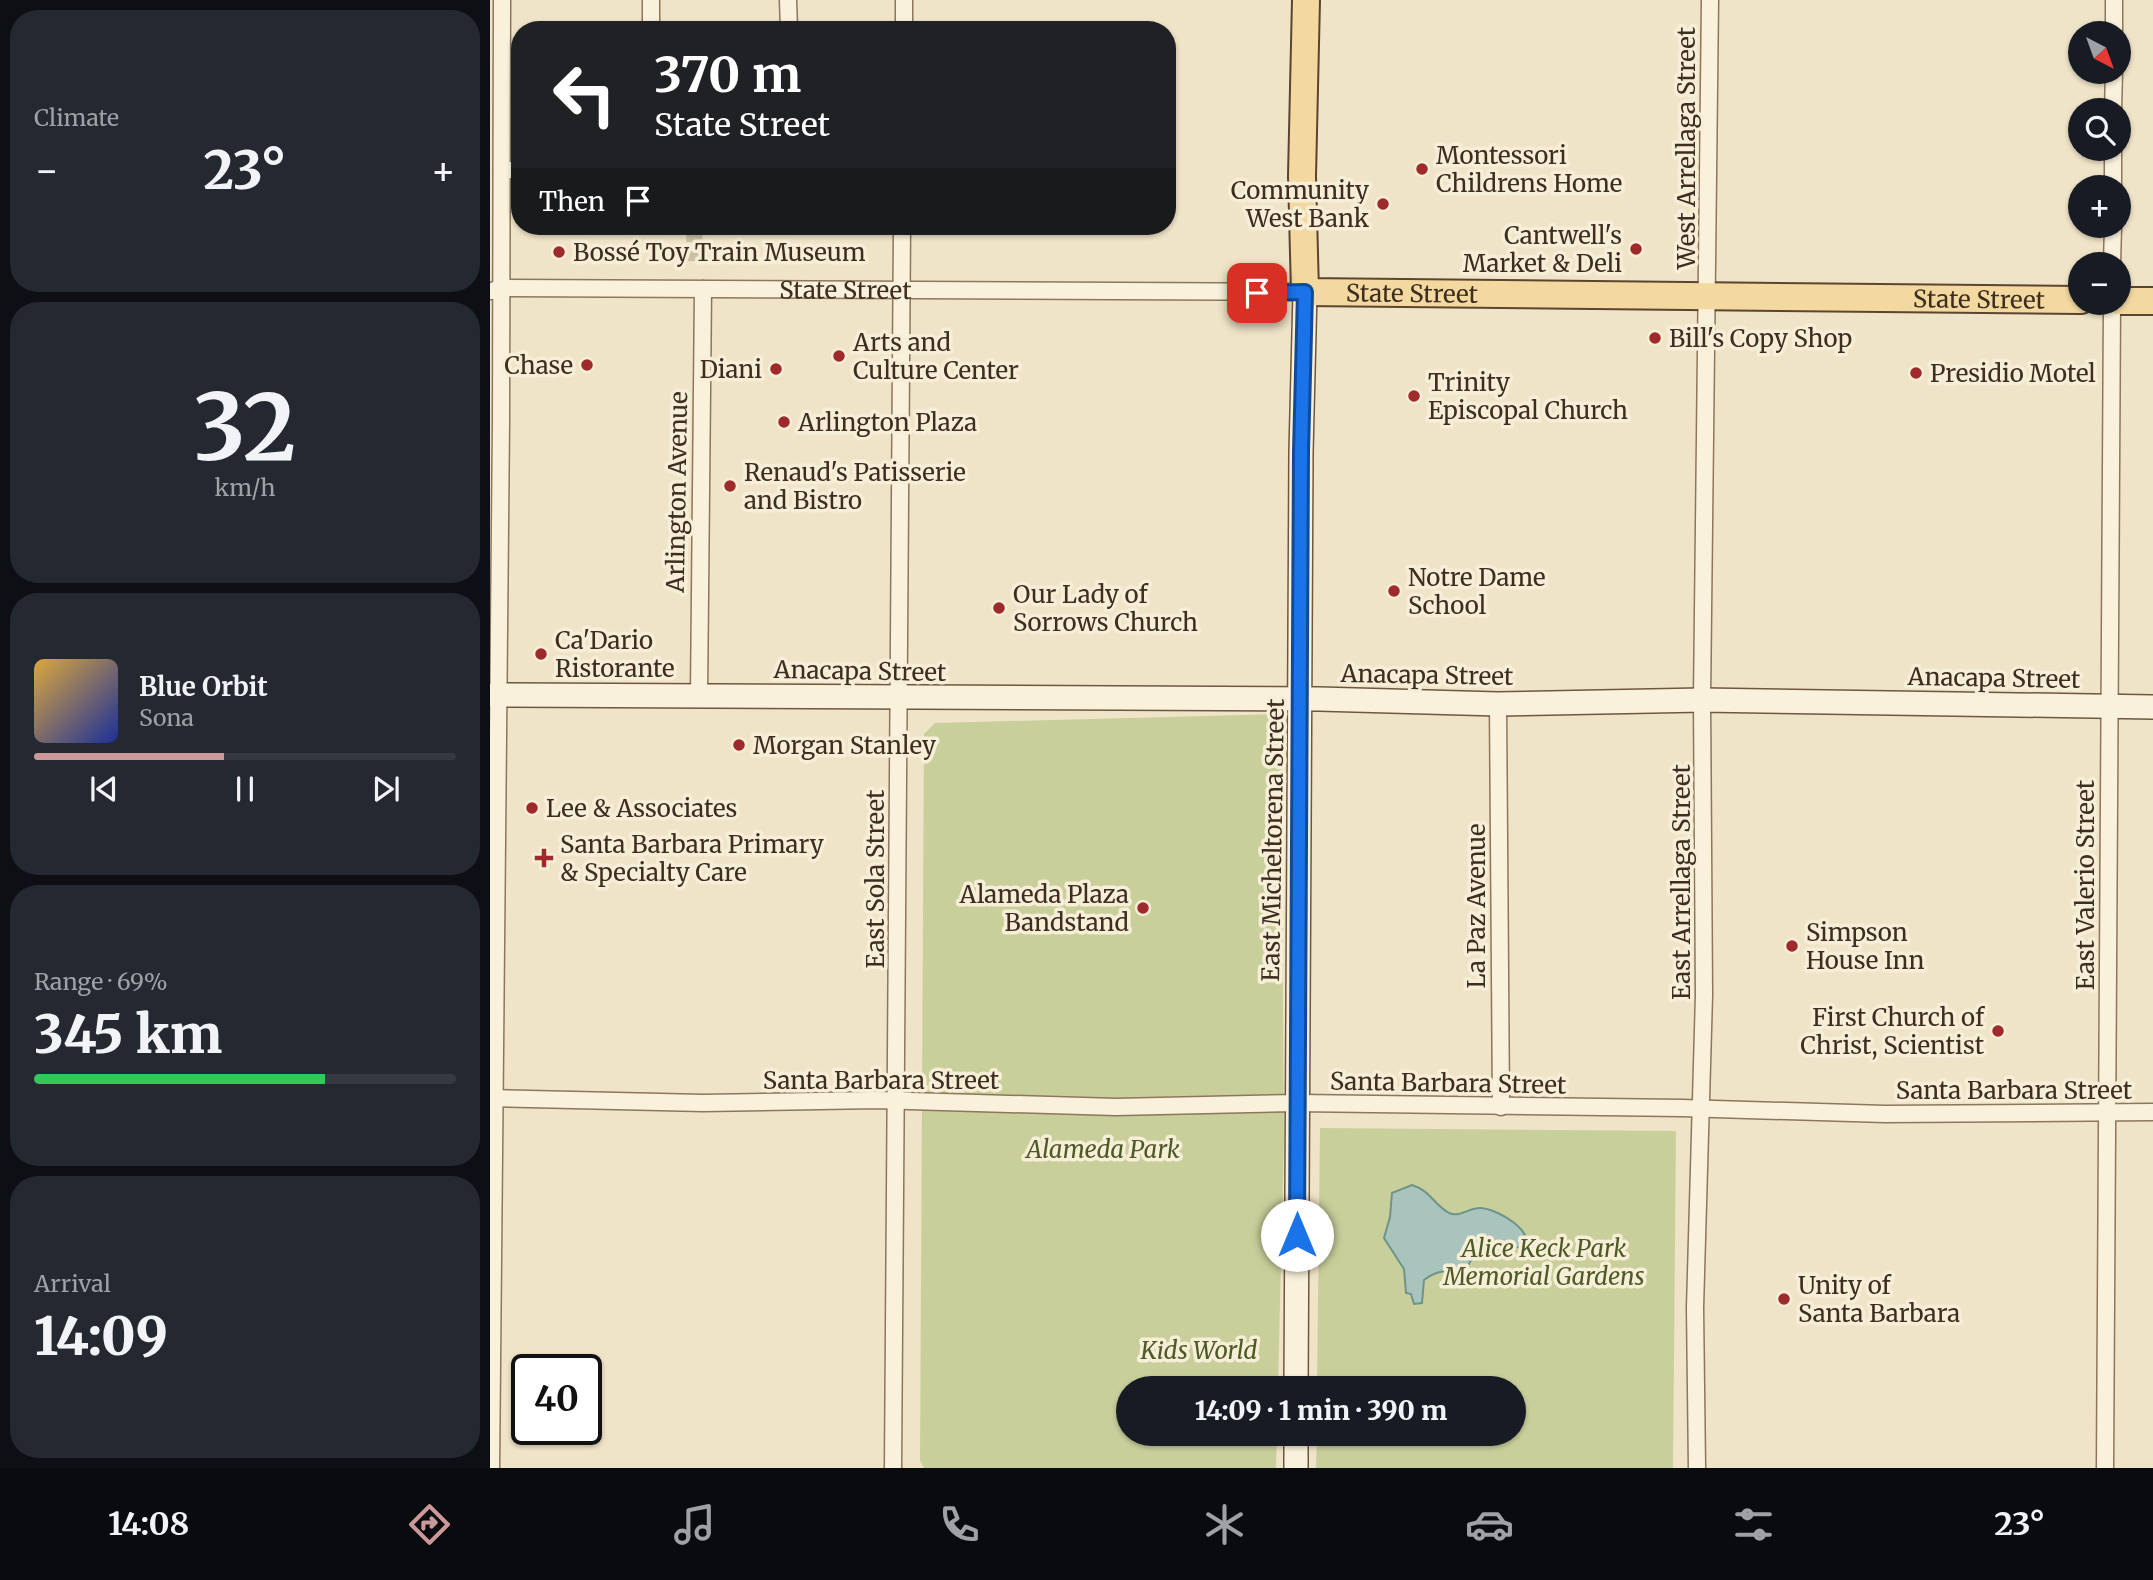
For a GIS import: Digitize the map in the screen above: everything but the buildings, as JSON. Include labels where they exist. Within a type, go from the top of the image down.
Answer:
[{"type":"main road","points":[[1305,292],[1302,176],[1306,0]]},
{"type":"main road","name":"State Street","points":[[1305,292],[2068,300]]},
{"type":"main road","points":[[2131,301],[2153,301]]},
{"type":"street","points":[[491,1468],[495,290],[502,0]]},
{"type":"street","points":[[651,21],[652,0]]},
{"type":"street","points":[[788,0],[789,21]]},
{"type":"street","points":[[904,0],[904,21]]},
{"type":"street","name":"West Arrellaga Street","points":[[1709,296],[1710,0]]},
{"type":"street","points":[[2114,0],[2114,21]]},
{"type":"street","name":"East Sola Street","points":[[893,1468],[902,235]]},
{"type":"street","name":"Arlington Avenue","points":[[699,695],[703,289]]},
{"type":"street","name":"State Street","points":[[495,290],[1305,292]]},
{"type":"street","name":"East Micheltorena Street","points":[[1296,1376],[1305,292]]},
{"type":"street","name":"East Arrellaga Street","points":[[1697,1468],[1695,1307],[1704,995],[1702,700],[1709,296]]},
{"type":"street","name":"East Valerio Street","points":[[2105,1468],[2105,1110],[2109,933],[2112,315]]},
{"type":"street","name":"Anacapa Street","points":[[494,695],[1300,699],[1498,704],[1702,700],[2153,707]]},
{"type":"street","name":"La Paz Avenue","points":[[1498,704],[1500,1107]]},
{"type":"street","name":"Santa Barbara Street","points":[[492,1098],[654,1103],[897,1101],[1116,1107],[1298,1103],[1700,1108],[1885,1114],[2105,1110],[2153,1112]]},
{"type":"street","points":[[1296,1446],[1296,1468]]},
{"type":"green space","name":"Alameda Park","points":[[1281,714],[1284,1138],[1278,1376],[1116,1376],[1116,1446],[1277,1446],[1276,1468],[924,1468],[920,1461],[924,734],[935,723]]},
{"type":"green space","name":"Alice Keck Park Memorial Gardens","points":[[1320,1128],[1676,1131],[1673,1468],[1316,1468],[1317,1446],[1526,1446],[1526,1376],[1317,1376]]},
{"type":"water","points":[[1412,1185],[1424,1191],[1449,1213],[1457,1214],[1481,1208],[1506,1217],[1525,1235],[1522,1237],[1521,1248],[1495,1246],[1481,1251],[1466,1271],[1469,1276],[1461,1281],[1447,1272],[1434,1274],[1424,1280],[1422,1303],[1414,1304],[1411,1294],[1406,1293],[1404,1269],[1384,1238],[1390,1217],[1392,1193]]},
{"type":"tunnel","points":[[694,235],[695,261]]},
{"type":"place","name":"Montessori Childrens Home","points":[[1422,169]]},
{"type":"place","name":"Community West Bank","points":[[1383,204]]},
{"type":"place","name":"Cantwell's Market & Deli","points":[[1636,249]]},
{"type":"place","name":"Bossé Toy Train Museum","points":[[559,252]]},
{"type":"place","name":"Bill's Copy Shop","points":[[1655,338]]},
{"type":"place","name":"Arts and Culture Center","points":[[839,356]]},
{"type":"place","name":"Chase","points":[[587,365]]},
{"type":"place","name":"Diani","points":[[776,369]]},
{"type":"place","name":"Presidio Motel","points":[[1916,373]]},
{"type":"place","name":"Trinity Episcopal Church","points":[[1414,396]]},
{"type":"place","name":"Arlington Plaza","points":[[784,422]]},
{"type":"place","name":"Renaud's Patisserie and Bistro","points":[[730,486]]},
{"type":"place","name":"Notre Dame School","points":[[1394,591]]},
{"type":"place","name":"Our Lady of Sorrows Church","points":[[999,608]]},
{"type":"place","name":"Ca'Dario Ristorante","points":[[541,654]]},
{"type":"place","name":"Morgan Stanley","points":[[739,745]]},
{"type":"place","name":"Lee & Associates","points":[[532,808]]},
{"type":"place","name":"Santa Barbara Primary & Specialty Care","points":[[544,858]]},
{"type":"place","name":"Alameda Plaza Bandstand","points":[[1143,908]]},
{"type":"place","name":"Simpson House Inn","points":[[1792,946]]},
{"type":"place","name":"First Church of Christ, Scientist","points":[[1998,1031]]},
{"type":"place","name":"Unity of Santa Barbara","points":[[1784,1299]]},
{"type":"route","points":[[1257,293],[1305,292],[1301,452],[1297,1235]]},
{"type":"park label","name":"Kids World","points":[[1199,1350]]}]
